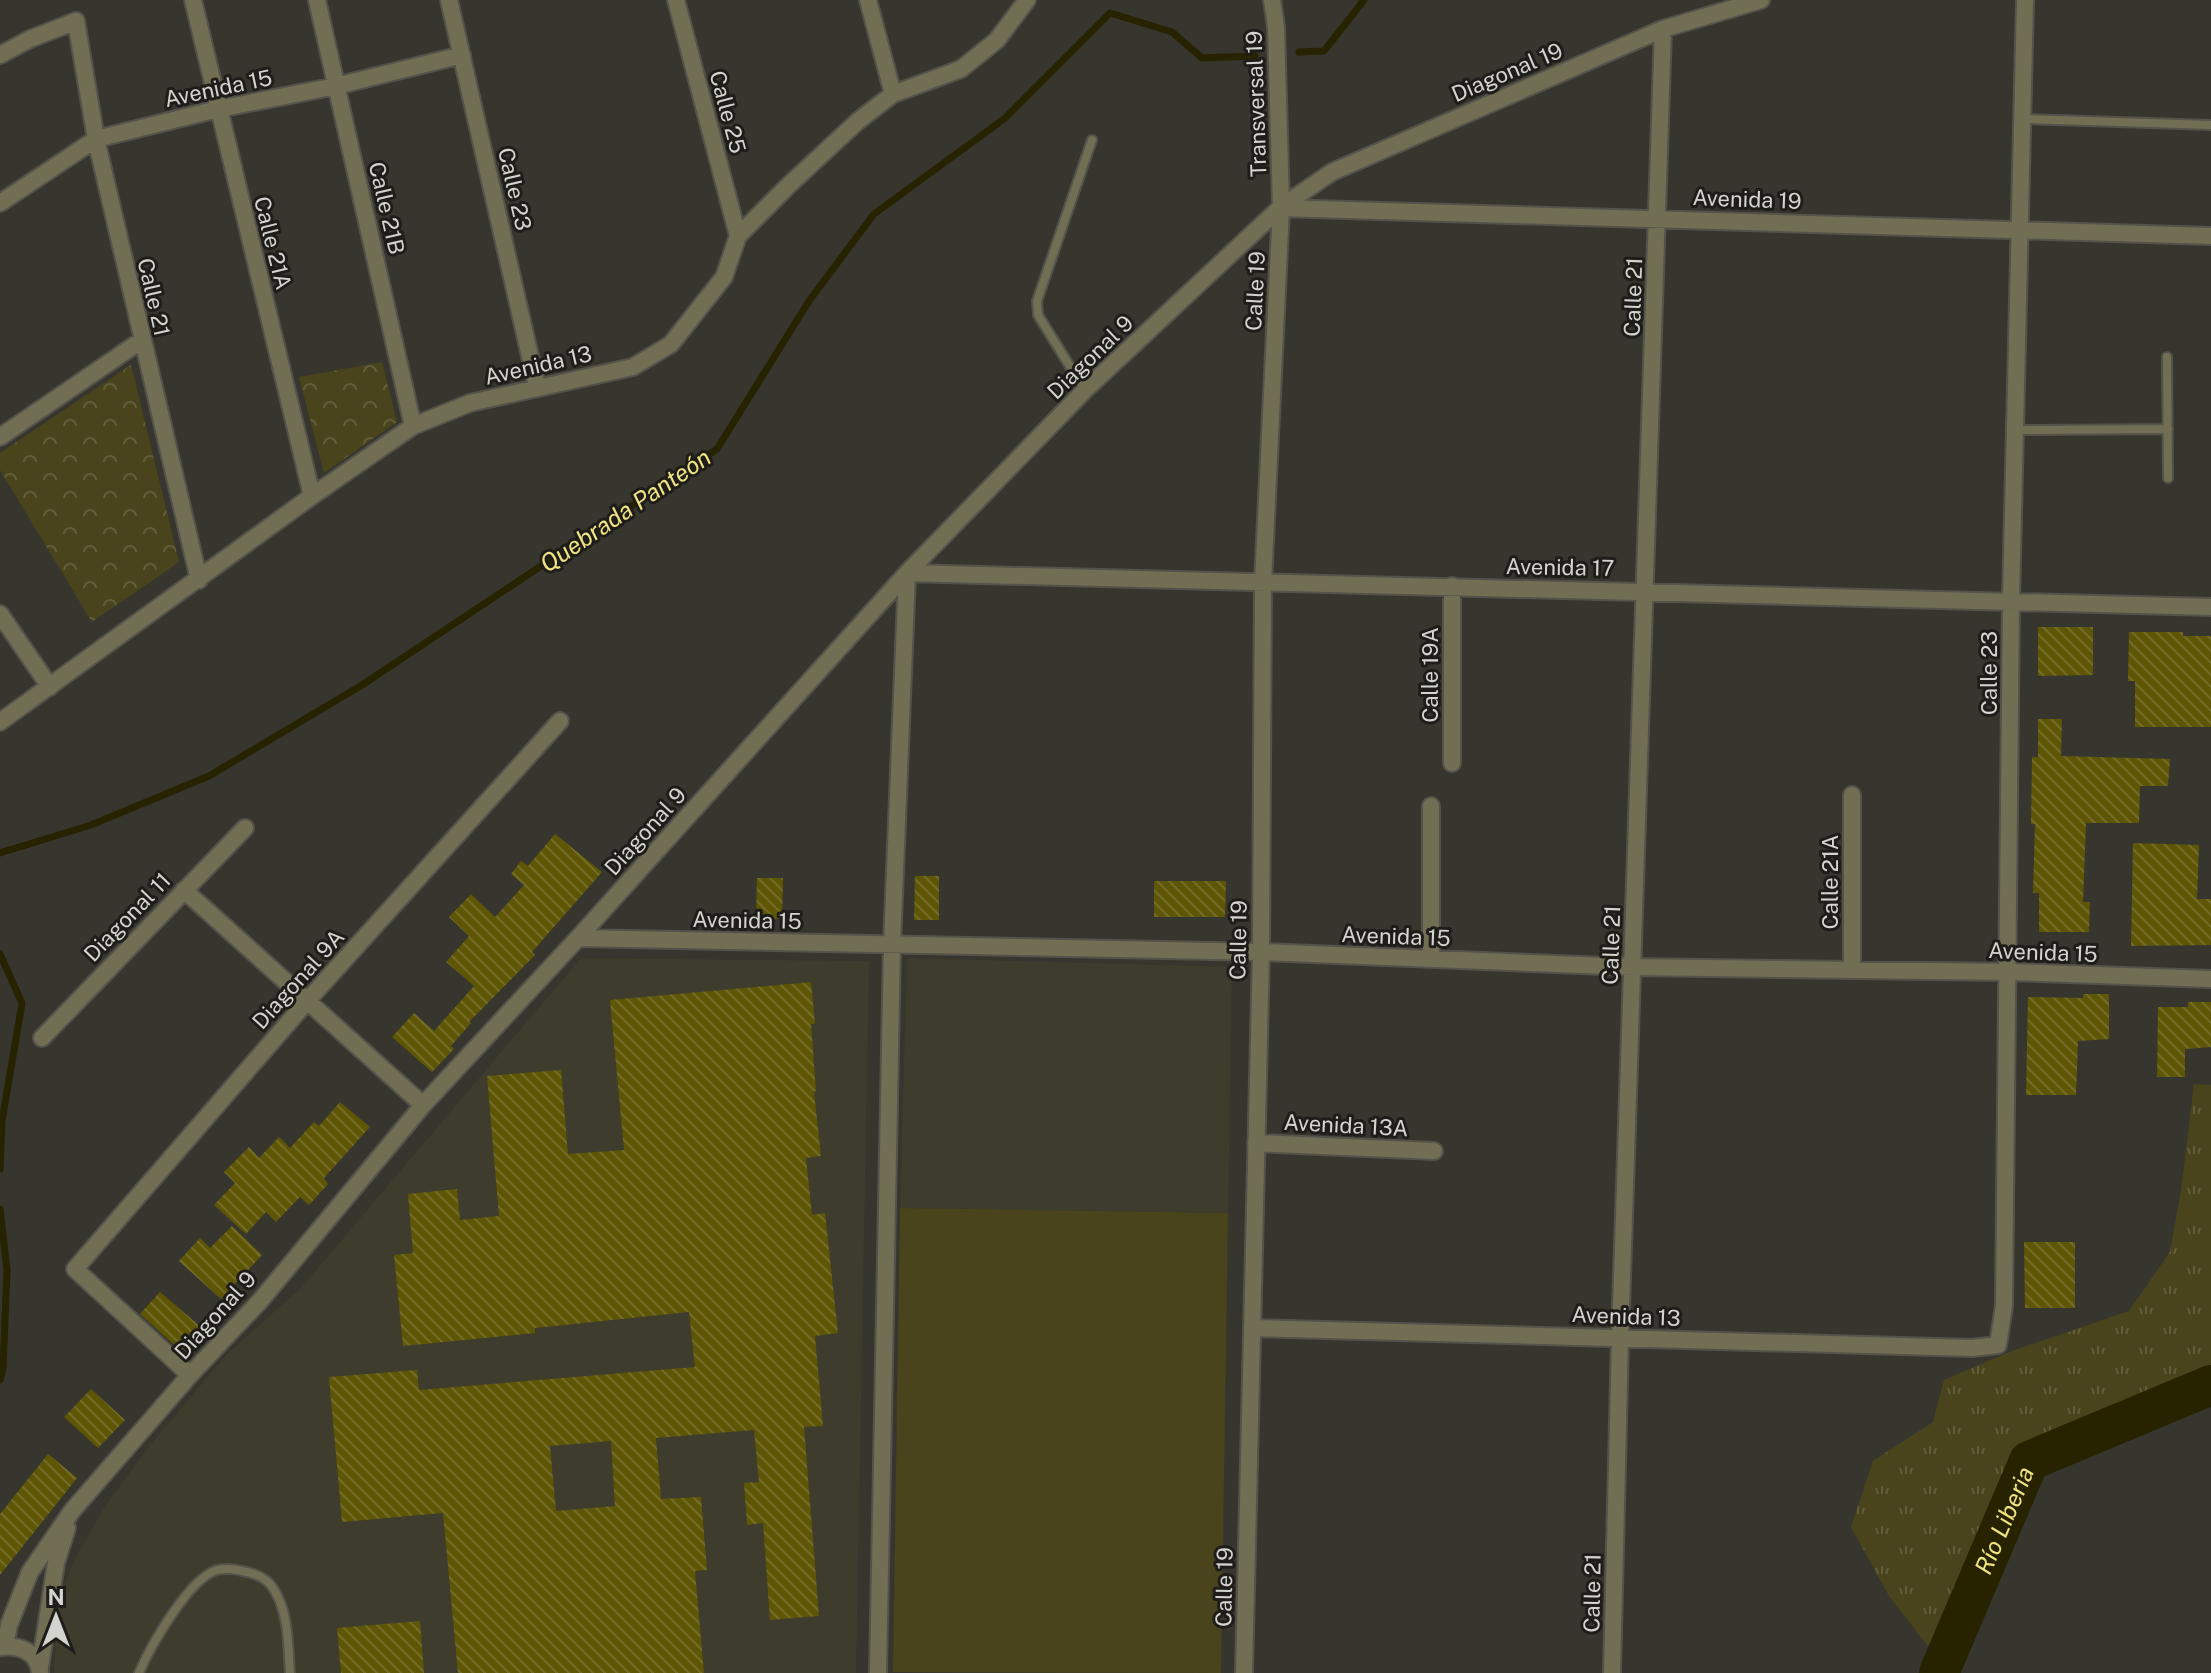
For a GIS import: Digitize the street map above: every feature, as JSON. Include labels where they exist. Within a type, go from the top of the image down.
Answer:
[{"type":"street","name":"Calle 21A","points":[[193,0],[312,496]]},
{"type":"street","name":"Calle 21B","points":[[317,0],[413,426]]},
{"type":"street","name":"Calle 23","points":[[449,0],[537,387]]},
{"type":"street","name":"Calle 25","points":[[676,0],[738,236]]},
{"type":"street","points":[[868,0],[893,94]]},
{"type":"street","name":"Avenida 13","points":[[0,722],[413,426],[470,403],[633,367],[671,344],[724,277],[738,236],[858,121],[893,94],[961,69],[997,40],[1027,0]]},
{"type":"street","name":"Transversal 19","points":[[1272,0],[1276,27],[1281,207]]},
{"type":"street","name":"Diagonal 19","points":[[1281,207],[1332,172],[1663,29],[1761,0]]},
{"type":"street","name":"Calle 23","points":[[1998,1345],[2004,1306],[2011,600],[2025,0]]},
{"type":"street","name":"Calle 21","points":[[0,55],[76,21],[96,139],[199,580]]},
{"type":"street","name":"Calle 21","points":[[1612,1673],[1663,29]]},
{"type":"street","name":"Avenida 15","points":[[0,203],[96,139],[462,55]]},
{"type":"street","name":"Avenida 19","points":[[1281,207],[2211,236]]},
{"type":"street","name":"Diagonal 9","points":[[2,1646],[30,1572],[72,1511],[190,1375],[260,1301],[423,1105],[907,573],[1085,390],[1281,207]]},
{"type":"street","name":"Calle 19","points":[[1244,1673],[1261,952],[1263,582],[1281,207]]},
{"type":"street","points":[[0,437],[142,340]]},
{"type":"street","points":[[878,1673],[892,945],[907,573]]},
{"type":"street","name":"Avenida 17","points":[[907,573],[2211,607]]},
{"type":"street","name":"Calle 19A","points":[[1452,586],[1452,763]]},
{"type":"street","points":[[0,614],[50,687]]},
{"type":"street","name":"Diagonal 9A","points":[[190,1375],[75,1269],[308,1000],[560,721]]},
{"type":"street","name":"Calle 21A","points":[[1852,795],[1852,970]]},
{"type":"street","points":[[1431,806],[1431,959]]},
{"type":"street","name":"Diagonal 11","points":[[42,1038],[245,828]]},
{"type":"street","points":[[184,890],[423,1105]]},
{"type":"street","name":"Avenida 15","points":[[578,938],[1261,952],[1632,967],[2009,972],[2211,979]]},
{"type":"street","name":"Avenida 13A","points":[[1256,1143],[1434,1151]]},
{"type":"street","name":"Avenida 13","points":[[1252,1328],[1972,1348],[1998,1345]]},
{"type":"street","name":"Diagonal 9","points":[[40,1670],[56,1563],[72,1511]]},
{"type":"street","points":[[2,1646],[22,1648],[32,1654],[40,1670]]},
{"type":"lane","points":[[2023,119],[2211,125]]},
{"type":"lane","points":[[1085,390],[1038,315],[1037,301],[1092,140]]},
{"type":"lane","points":[[2167,357],[2168,478]]},
{"type":"lane","points":[[2016,430],[2168,429]]},
{"type":"lane","points":[[139,1673],[186,1595],[200,1580],[216,1570],[258,1574],[272,1585],[286,1626],[290,1673]]},
{"type":"shaded area","points":[[581,958],[869,961],[856,1673],[54,1673],[58,1601],[73,1562],[104,1508],[146,1450],[227,1354],[301,1288]]},
{"type":"shaded area","points":[[907,958],[1232,967],[1228,1213],[900,1208]]},
{"type":"green space","points":[[382,362],[397,422],[324,473],[299,377]]},
{"type":"green space","points":[[131,365],[179,562],[92,622],[0,470],[0,453]]},
{"type":"green space","points":[[2194,1084],[2211,1085],[2211,1379],[2015,1450],[1928,1646],[1889,1596],[1851,1527],[1873,1461],[1933,1422],[1944,1380],[2012,1351],[2129,1311],[2170,1252]]},
{"type":"green space","points":[[900,1208],[1228,1213],[1221,1673],[893,1672]]},
{"type":"building","points":[[2038,627],[2093,627],[2093,675],[2038,676]]},
{"type":"building","points":[[2129,632],[2183,632],[2183,636],[2211,636],[2211,727],[2135,727],[2135,681],[2128,681]]},
{"type":"building","points":[[2038,719],[2062,719],[2061,756],[2170,759],[2168,786],[2140,786],[2139,823],[2086,823],[2083,902],[2090,902],[2089,932],[2039,932],[2039,893],[2033,893],[2035,824],[2031,824],[2032,757],[2038,757]]},
{"type":"building","points":[[555,834],[602,872],[532,952],[535,955],[469,1022],[451,1046],[454,1049],[432,1072],[392,1037],[414,1013],[434,1031],[474,986],[446,962],[469,936],[449,917],[471,894],[495,917],[524,885],[511,874],[521,861],[528,866]]},
{"type":"building","points":[[2133,843],[2199,845],[2197,899],[2211,899],[2211,945],[2131,946]]},
{"type":"building","points":[[915,876],[939,876],[939,920],[914,920]]},
{"type":"building","points":[[757,878],[783,878],[782,919],[756,918]]},
{"type":"building","points":[[1154,881],[1226,881],[1225,917],[1154,917]]},
{"type":"building","points":[[811,982],[815,1024],[811,1024],[814,1092],[821,1156],[806,1158],[812,1215],[825,1213],[838,1333],[815,1336],[823,1426],[804,1427],[819,1616],[770,1620],[763,1523],[747,1525],[744,1483],[759,1482],[754,1430],[656,1438],[661,1499],[701,1497],[707,1570],[695,1571],[704,1673],[458,1673],[443,1513],[342,1522],[329,1377],[417,1370],[419,1390],[695,1367],[689,1312],[535,1328],[535,1333],[403,1346],[394,1255],[413,1253],[408,1194],[457,1189],[460,1220],[499,1216],[487,1076],[561,1070],[568,1154],[624,1150],[610,1000]],"holes":[[[611,1441],[615,1506],[556,1511],[550,1446]]]},
{"type":"building","points":[[2083,994],[2109,994],[2109,1039],[2078,1041],[2076,1095],[2026,1095],[2028,997],[2083,998]]},
{"type":"building","points":[[2188,1002],[2211,1002],[2211,1047],[2185,1049],[2185,1077],[2157,1077],[2158,1007],[2188,1007]]},
{"type":"building","points":[[340,1102],[370,1127],[324,1178],[328,1184],[309,1205],[300,1197],[276,1222],[266,1212],[246,1234],[214,1205],[235,1183],[224,1172],[249,1147],[259,1158],[279,1137],[290,1148],[314,1122],[319,1126]]},
{"type":"building","points":[[232,1226],[262,1255],[221,1299],[179,1261],[200,1238],[210,1248]]},
{"type":"building","points":[[2024,1242],[2075,1242],[2075,1308],[2025,1308]]},
{"type":"building","points":[[160,1292],[202,1328],[181,1351],[140,1314]]},
{"type":"building","points":[[91,1389],[125,1420],[98,1448],[64,1417]]},
{"type":"building","points":[[48,1454],[77,1478],[0,1575],[0,1514]]},
{"type":"building","points":[[420,1621],[424,1673],[341,1673],[337,1628]]},
{"type":"waterway","name":"Quebrada Panteón","points":[[1299,52],[1324,51],[1364,0]]},
{"type":"waterway","name":"Quebrada Panteón","points":[[0,853],[91,825],[209,776],[362,685],[717,449],[809,301],[874,214],[1004,119],[1110,13],[1172,32],[1202,58],[1255,56]]},
{"type":"waterway","name":"Quebrada Panteón","points":[[0,954],[22,1003],[2,1121],[0,1169]]},
{"type":"waterway","name":"Quebrada Panteón","points":[[0,1209],[7,1270],[0,1380]]},
{"type":"waterway","name":"Río Liberia","points":[[1939,1673],[2029,1461],[2211,1385]]}]
